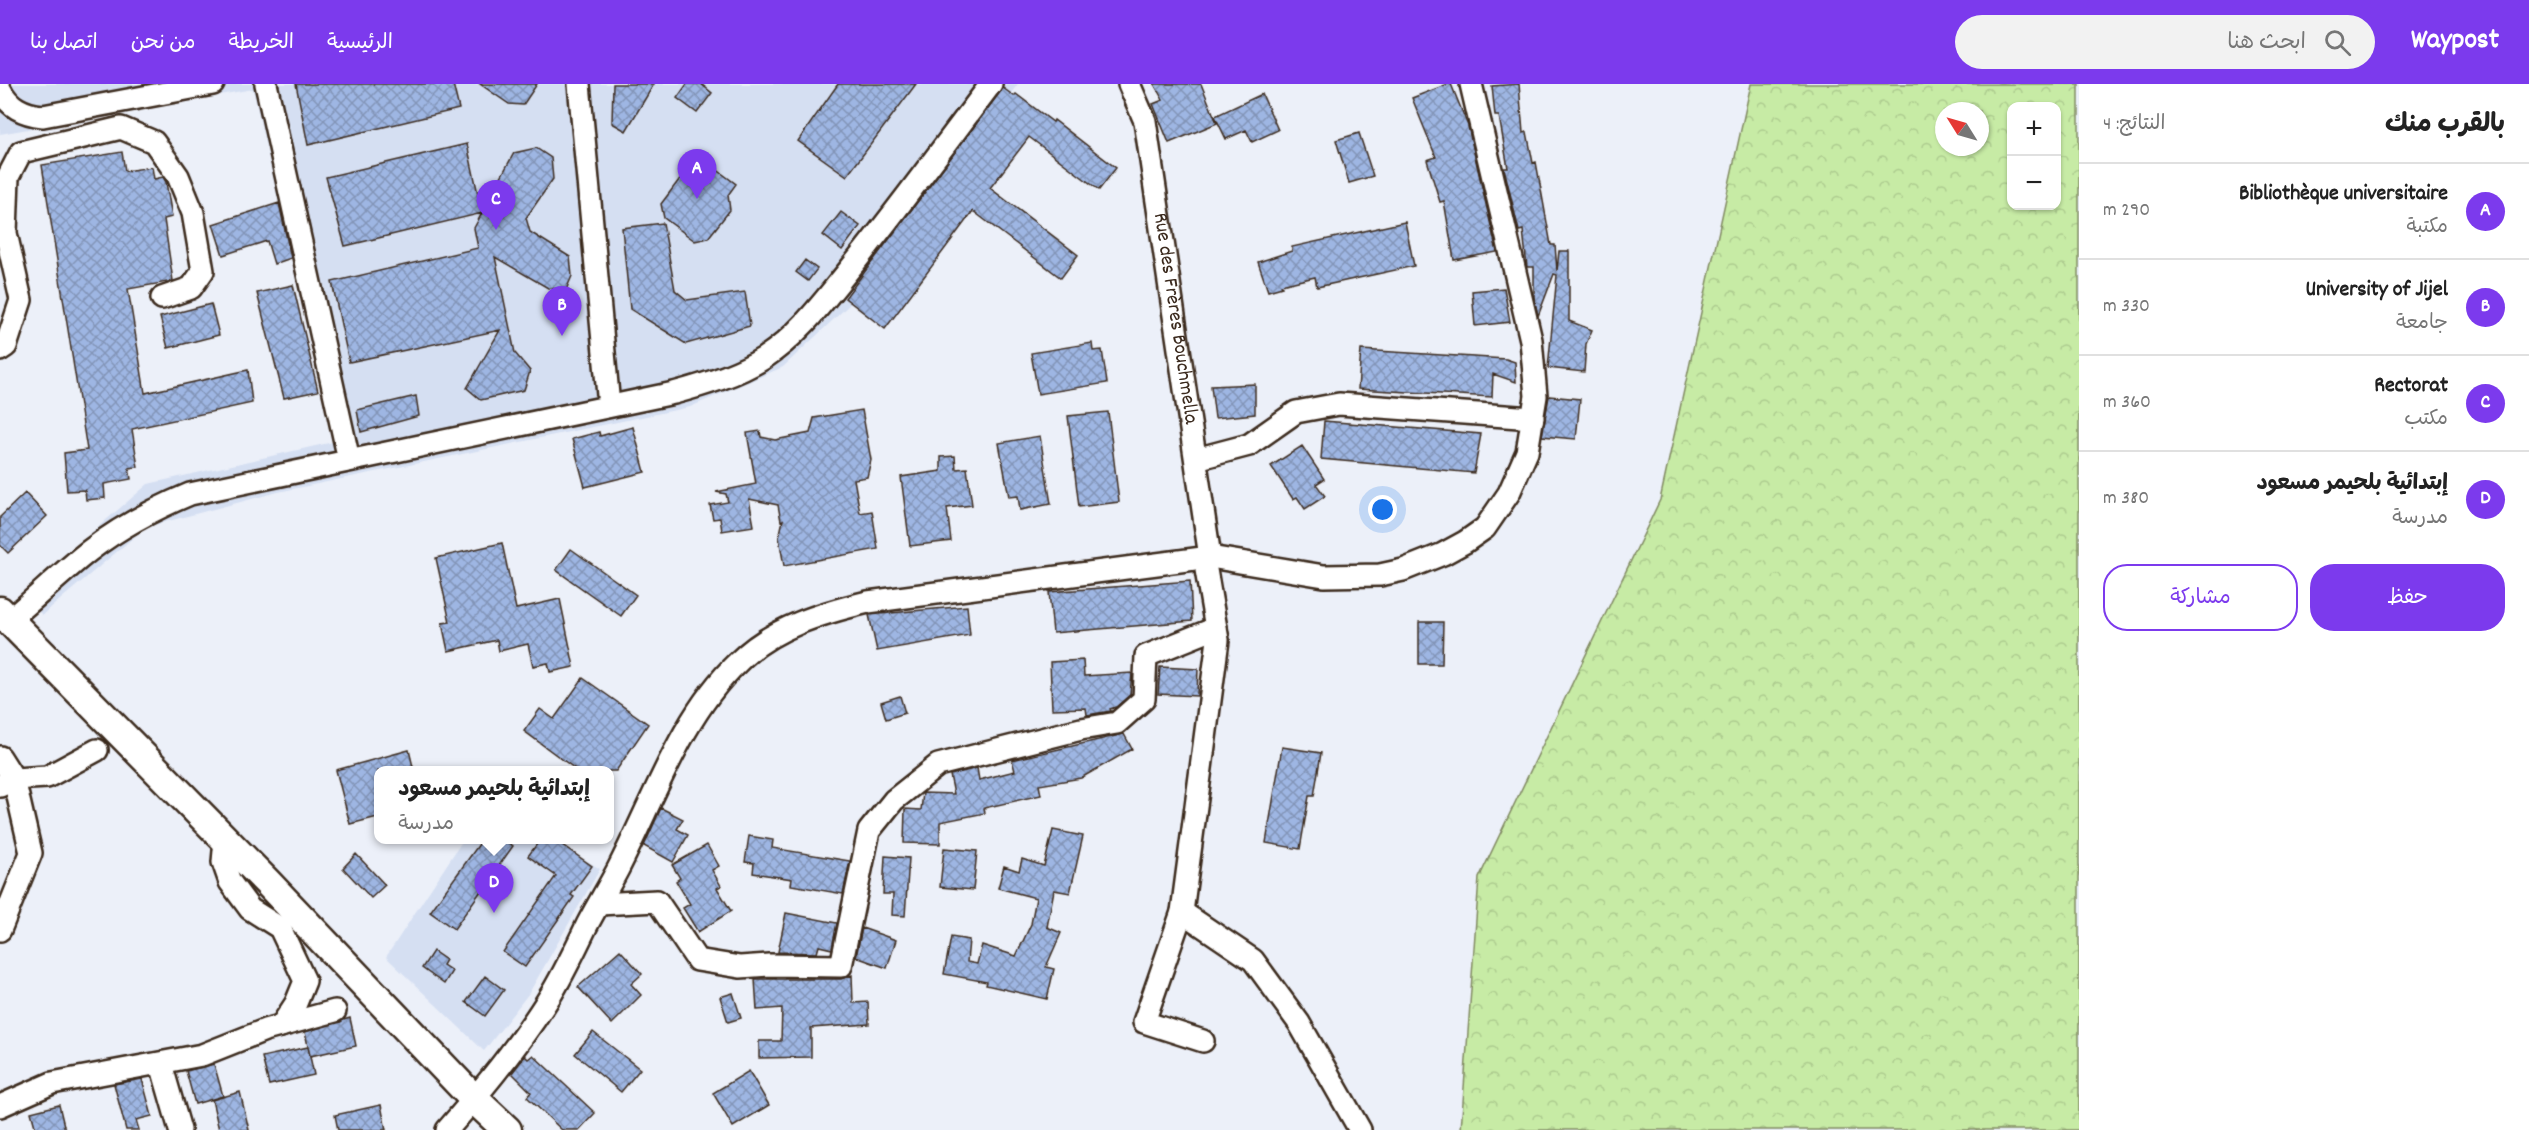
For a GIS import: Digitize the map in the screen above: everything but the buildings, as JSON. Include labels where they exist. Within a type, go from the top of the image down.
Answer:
[{"type":"main road","points":[[3,621],[225,840],[474,1100],[507,1130]]},
{"type":"street","points":[[0,89],[7,100],[19,111],[29,115],[43,116],[213,84]]},
{"type":"street","points":[[266,84],[349,460]]},
{"type":"street","points":[[579,84],[609,406]]},
{"type":"street","points":[[3,621],[89,551],[149,512],[190,494],[674,393],[715,381],[762,359],[808,320],[865,250],[991,84]]},
{"type":"street","name":"Rue des Frères Bouchmella","points":[[1129,84],[1145,121],[1196,459],[1218,640],[1182,912],[1144,1022],[1203,1041]]},
{"type":"street","points":[[447,1130],[474,1100],[542,1009],[599,904],[672,757],[709,696],[738,662],[788,627],[830,611],[868,602],[1207,557],[1324,576],[1352,577],[1403,570],[1443,554],[1485,528],[1509,493],[1527,452],[1536,396],[1531,340],[1471,84]]},
{"type":"street","points":[[0,350],[6,346],[21,300],[6,233],[8,177],[21,152],[121,128],[154,142],[178,176],[193,213],[204,271],[191,288],[162,298]]},
{"type":"street","points":[[1196,459],[1249,445],[1296,412],[1339,404],[1533,418]]},
{"type":"street","points":[[599,904],[657,901],[697,960],[740,967],[841,966],[869,831],[894,800],[938,765],[1081,729],[1117,723],[1144,699],[1146,656],[1216,628]]},
{"type":"street","points":[[7,783],[47,777],[97,750]]},
{"type":"street","points":[[0,757],[31,853],[0,930]]},
{"type":"street","points":[[225,840],[223,862],[230,882],[250,909],[280,928],[305,981],[296,1003],[281,1026]]},
{"type":"street","points":[[1182,912],[1253,960],[1299,1023],[1360,1130]]},
{"type":"street","points":[[0,1106],[52,1083],[202,1055],[281,1026],[335,1011]]},
{"type":"street","points":[[161,1064],[180,1130]]},
{"type":"shaded area","points":[[0,84],[1018,84],[849,305],[783,367],[690,407],[278,492],[146,527],[42,615],[21,593],[148,484],[333,442],[253,89],[0,134]]},
{"type":"shaded area","points":[[460,844],[559,844],[600,869],[529,993],[484,1051],[386,957]]},
{"type":"green space","points":[[1751,84],[2079,84],[2079,1130],[1461,1130],[1479,878],[1660,500]]},
{"type":"place","name":"Bibliothèque universitaire","points":[[697,199]]},
{"type":"place","name":"Rectorat","points":[[496,230]]},
{"type":"place","name":"University of Jijel","points":[[562,336]]},
{"type":"place","name":"إبتدائية بلحيمر مسعود","points":[[494,913]]}]
